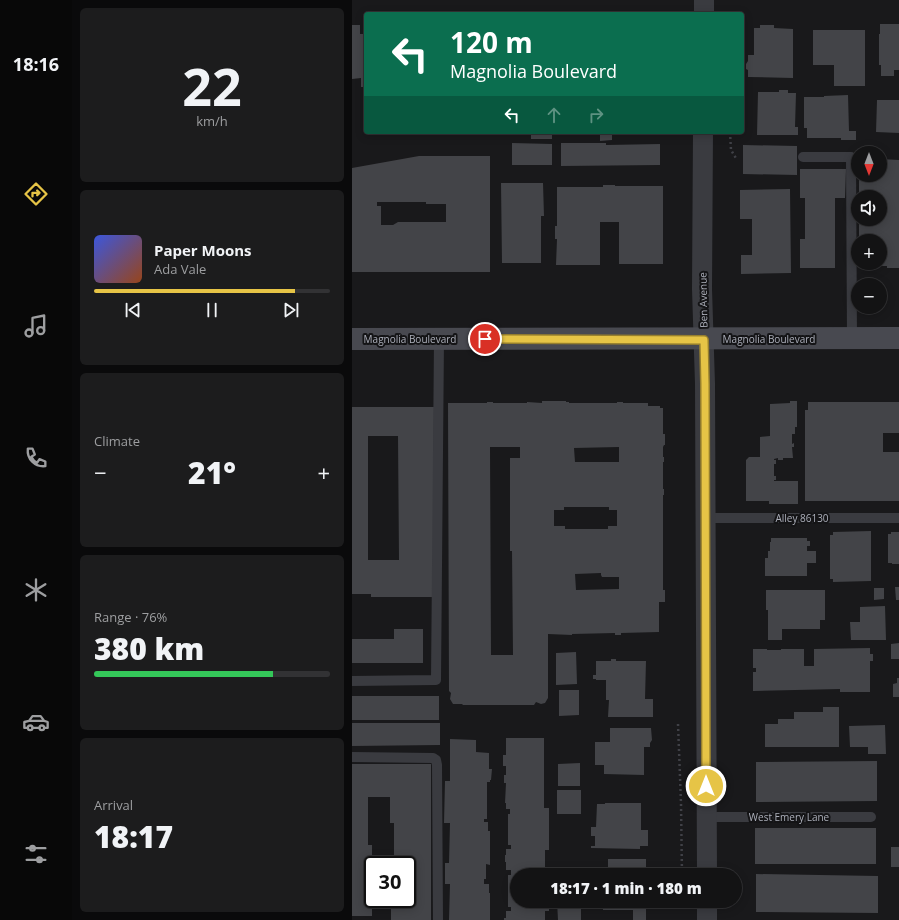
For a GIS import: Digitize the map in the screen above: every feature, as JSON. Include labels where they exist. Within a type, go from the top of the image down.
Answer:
[{"type":"main road","name":"Magnolia Boulevard","points":[[352,339],[704,340],[899,338]]},
{"type":"street","points":[[704,0],[704,12]]},
{"type":"street","name":"Ben Avenue","points":[[703,134],[702,289],[705,384],[707,868]]},
{"type":"street","points":[[707,908],[707,920]]},
{"type":"lane","points":[[803,157],[851,157],[852,339]]},
{"type":"lane","points":[[352,681],[436,680],[439,339]]},
{"type":"lane","name":"Alley 86130","points":[[706,518],[899,518]]},
{"type":"lane","points":[[352,758],[433,758],[436,760],[438,920]]},
{"type":"lane","name":"West Emery Lane","points":[[707,817],[871,817]]},
{"type":"path","points":[[730,134],[731,150],[737,160]]},
{"type":"path","points":[[678,724],[682,868]]},
{"type":"building","points":[[880,24],[899,24],[899,70],[894,70],[894,76],[881,76],[881,65],[879,65]]},
{"type":"building","points":[[352,25],[360,25],[360,34],[364,34],[364,87],[361,87],[361,78],[352,79]]},
{"type":"building","points":[[760,25],[774,25],[774,28],[793,29],[793,78],[748,77],[746,64],[748,61],[748,55],[754,55],[754,28],[760,28]]},
{"type":"building","points":[[813,30],[865,30],[865,86],[834,86],[834,65],[813,65]]},
{"type":"building","points":[[779,90],[788,90],[788,93],[796,93],[795,127],[798,127],[798,135],[757,135],[758,92],[779,92]]},
{"type":"building","points":[[848,95],[849,131],[856,131],[856,140],[841,140],[841,138],[807,138],[807,128],[804,128],[804,97]]},
{"type":"building","points":[[877,100],[899,100],[899,133],[876,132]]},
{"type":"building","points":[[531,134],[552,134],[552,139],[531,139]]},
{"type":"building","points":[[600,134],[612,134],[612,140],[600,141]]},
{"type":"building","points":[[614,134],[632,134],[632,135]]},
{"type":"building","points":[[512,143],[552,144],[552,165],[512,165]]},
{"type":"building","points":[[561,143],[606,143],[606,145],[660,144],[660,165],[561,166]]},
{"type":"building","points":[[743,145],[797,146],[797,175],[743,174]]},
{"type":"building","points":[[419,156],[490,156],[490,272],[352,272],[352,168]],"holes":[[[377,202],[426,202],[426,204],[446,204],[446,222],[398,222],[393,225],[381,225],[381,206],[377,206]]]},
{"type":"building","points":[[887,159],[899,160],[899,268],[887,268],[887,234],[859,234],[859,226],[887,226],[887,190],[859,190],[859,182],[887,182]]},
{"type":"building","points":[[800,169],[846,169],[845,198],[835,198],[835,268],[800,268],[800,239],[805,239],[805,198],[800,198]]},
{"type":"building","points":[[501,183],[543,183],[544,216],[541,216],[541,263],[502,263]]},
{"type":"building","points":[[603,185],[663,186],[663,264],[619,264],[619,222],[600,222],[600,265],[556,265],[557,239],[555,239],[555,226],[557,226],[557,187],[603,187]]},
{"type":"building","points":[[790,189],[791,273],[741,274],[741,255],[752,255],[752,219],[740,219],[740,190]]},
{"type":"building","points":[[542,401],[566,401],[569,403],[648,403],[648,406],[660,406],[660,408],[663,408],[663,434],[665,434],[665,445],[663,447],[663,590],[665,590],[665,602],[659,602],[659,632],[621,633],[621,635],[615,635],[615,633],[572,635],[548,634],[548,698],[545,703],[541,704],[536,702],[534,705],[453,704],[450,699],[451,693],[449,691],[448,403],[542,403]],"holes":[[[490,447],[520,447],[520,458],[510,458],[510,551],[512,551],[513,655],[491,655]],[[619,447],[619,462],[575,462],[574,448]],[[564,507],[609,507],[609,510],[617,510],[617,526],[608,526],[608,529],[565,529],[565,526],[554,526],[554,510],[564,510]],[[601,573],[602,577],[619,577],[619,589],[576,590],[575,574]]]},
{"type":"building","points":[[790,401],[797,401],[797,427],[795,427],[795,434],[792,434],[792,444],[794,443],[794,447],[792,447],[793,458],[783,458],[783,460],[778,460],[778,458],[774,459],[776,460],[776,464],[774,464],[774,476],[776,476],[776,480],[774,481],[798,481],[798,504],[769,504],[769,501],[746,501],[746,460],[749,457],[760,457],[760,437],[770,436],[770,404],[790,403]]},
{"type":"building","points":[[808,402],[899,402],[899,433],[883,433],[883,452],[899,452],[899,501],[805,501],[805,410],[808,410]]},
{"type":"building","points":[[352,407],[434,407],[433,597],[371,597],[371,594],[352,594]],"holes":[[[368,436],[398,436],[399,560],[368,560]]]},
{"type":"building","points":[[871,531],[871,581],[833,582],[833,579],[830,579],[830,535],[833,535],[833,532]]},
{"type":"building","points":[[891,532],[899,532],[899,564],[888,563],[888,534],[891,534]]},
{"type":"building","points":[[771,538],[807,538],[807,541],[810,541],[810,546],[807,546],[807,551],[816,551],[816,563],[807,563],[807,576],[765,576],[765,558],[768,558]]},
{"type":"building","points":[[895,587],[899,587],[899,600],[896,600]]},
{"type":"building","points":[[874,588],[884,588],[884,599],[874,600]]},
{"type":"building","points":[[766,590],[825,590],[825,620],[820,620],[820,629],[782,629],[782,640],[768,640]]},
{"type":"building","points":[[885,606],[886,640],[851,640],[850,622],[860,622],[860,607]]},
{"type":"building","points":[[394,629],[423,629],[423,663],[352,663],[352,639],[394,639]]},
{"type":"building","points":[[899,643],[899,659],[891,659],[891,644]]},
{"type":"building","points":[[870,648],[870,654],[873,654],[873,661],[870,661],[870,692],[840,692],[840,689],[753,691],[753,672],[756,672],[756,668],[753,668],[753,649],[804,649],[804,666],[814,666],[814,649]]},
{"type":"building","points":[[576,652],[577,684],[556,685],[556,653]]},
{"type":"building","points":[[611,659],[616,659],[616,661],[646,661],[645,699],[653,699],[653,717],[608,717],[609,700],[606,700],[606,680],[593,679],[593,675],[596,675],[596,661],[611,661]]},
{"type":"building","points":[[897,678],[899,678],[899,697],[893,697],[893,684],[897,683]]},
{"type":"building","points":[[559,690],[579,690],[579,715],[559,716]]},
{"type":"building","points":[[352,696],[439,696],[439,720],[352,720]]},
{"type":"building","points":[[823,707],[839,707],[839,747],[765,747],[765,724],[778,724],[778,719],[794,719],[794,712],[823,712]]},
{"type":"building","points":[[352,723],[440,723],[440,745],[352,746]]},
{"type":"building","points":[[885,725],[886,754],[868,754],[868,747],[850,747],[849,726]]},
{"type":"building","points":[[610,728],[651,728],[652,740],[650,747],[644,747],[644,775],[604,774],[604,765],[595,765],[595,742],[610,742]]},
{"type":"building","points":[[506,738],[544,738],[544,808],[549,808],[549,850],[545,850],[545,868],[510,868],[510,870],[506,870],[506,849],[511,849],[511,845],[508,845],[508,814],[510,814],[510,809],[506,809],[505,803],[506,783],[504,783],[504,775],[506,775],[506,766],[503,766],[503,755],[506,755]]},
{"type":"building","points":[[450,739],[476,740],[476,752],[489,753],[489,769],[492,769],[491,780],[490,782],[487,782],[487,819],[484,819],[484,822],[488,822],[488,831],[490,831],[490,865],[486,864],[486,879],[484,879],[484,884],[489,884],[490,920],[449,920],[450,884],[445,884],[445,863],[449,863],[450,823],[444,823],[445,781],[450,781]]},
{"type":"building","points":[[877,761],[877,801],[756,802],[756,762]]},
{"type":"building","points":[[580,763],[580,786],[558,786],[558,764]]},
{"type":"building","points":[[352,764],[431,764],[431,920],[391,920],[391,908],[416,908],[416,856],[394,856],[394,823],[390,823],[390,797],[368,797],[368,845],[372,845],[372,856],[364,856],[364,908],[372,908],[372,916],[352,916]]},
{"type":"building","points":[[557,790],[581,790],[581,814],[557,814]]},
{"type":"building","points":[[641,803],[641,830],[648,830],[648,846],[640,846],[640,849],[591,848],[591,846],[595,846],[595,836],[591,836],[591,827],[596,827],[597,804]]},
{"type":"building","points":[[755,828],[876,828],[876,864],[755,864]]},
{"type":"building","points":[[891,847],[899,847],[899,867],[891,867]]},
{"type":"building","points":[[608,859],[646,859],[647,868],[608,868]]},
{"type":"building","points":[[756,874],[878,876],[878,913],[756,912]]},
{"type":"building","points":[[508,875],[510,875],[510,907],[508,907]]},
{"type":"building","points":[[511,908],[549,908],[549,911],[545,911],[545,920],[504,920],[504,918],[506,918],[506,911],[511,911]]},
{"type":"building","points":[[557,908],[581,908],[581,920],[558,920]]},
{"type":"building","points":[[603,908],[646,908],[646,920],[633,920],[633,910],[603,910]]},
{"type":"route","points":[[485,339],[704,340],[706,786]]}]
